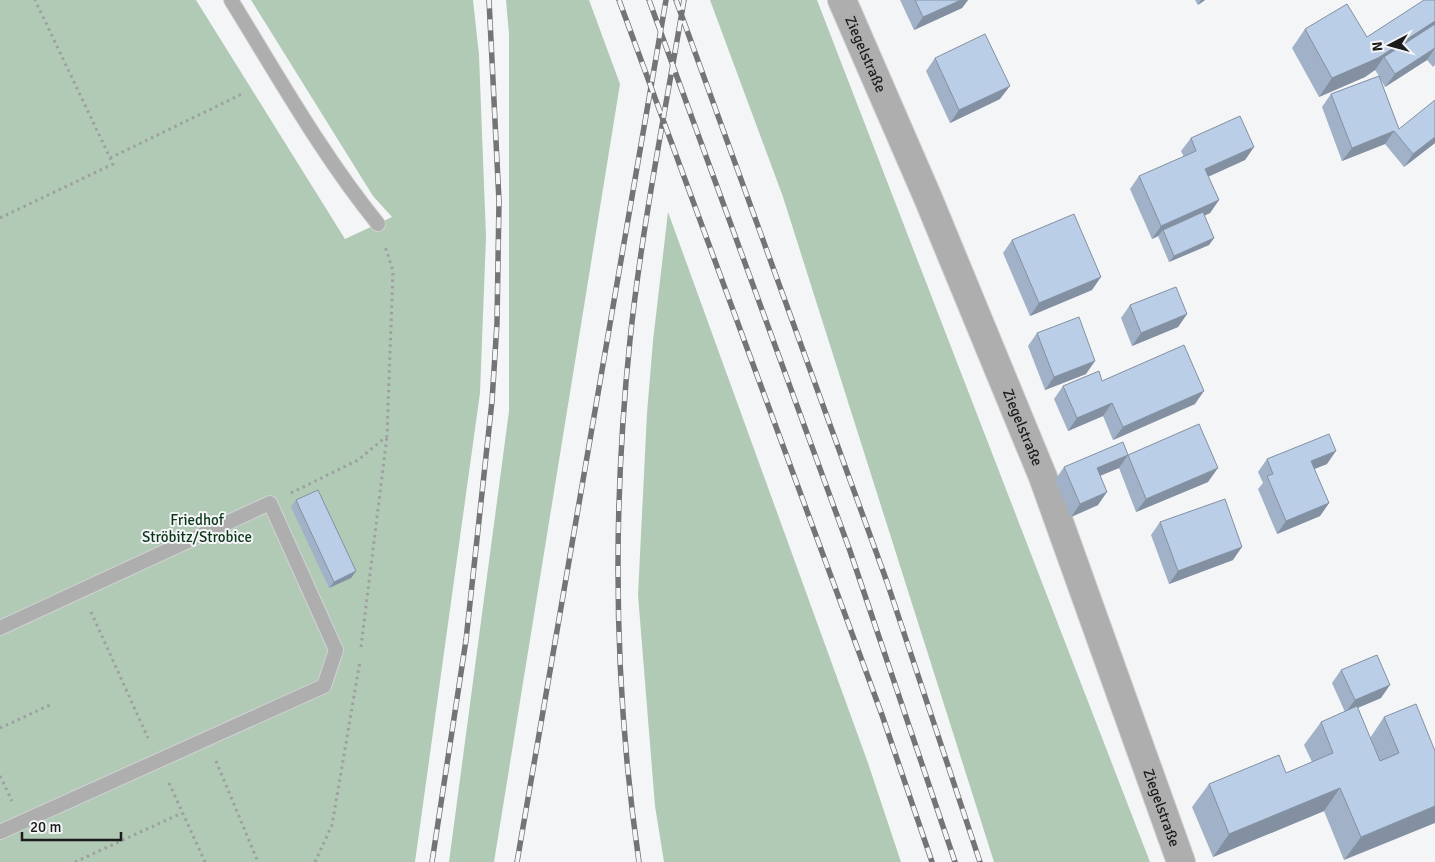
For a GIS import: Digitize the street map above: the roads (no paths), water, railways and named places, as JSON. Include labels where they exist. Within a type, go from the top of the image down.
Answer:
[{"type":"street","name":"Ziegelstraße","points":[[842,0],[928,198],[1043,477],[1181,862]]},
{"type":"lane","points":[[231,0],[303,117],[348,185],[378,224]]},
{"type":"lane","points":[[0,628],[270,503],[336,650],[324,686],[0,832]]},
{"type":"railway","points":[[432,862],[466,640],[492,401],[497,323],[499,201],[489,0]]},
{"type":"railway","points":[[619,0],[882,715],[932,862]]},
{"type":"railway","points":[[649,0],[850,551],[955,862]]},
{"type":"railway","points":[[517,862],[666,0]]},
{"type":"railway","points":[[676,0],[887,582],[980,862]]},
{"type":"railway","points":[[639,862],[631,797],[620,667],[618,601],[620,470],[624,405],[635,297],[647,212],[684,0]]},
{"type":"park label","name":"Friedhof Ströbitz/Strobice","points":[[197,528]]}]
